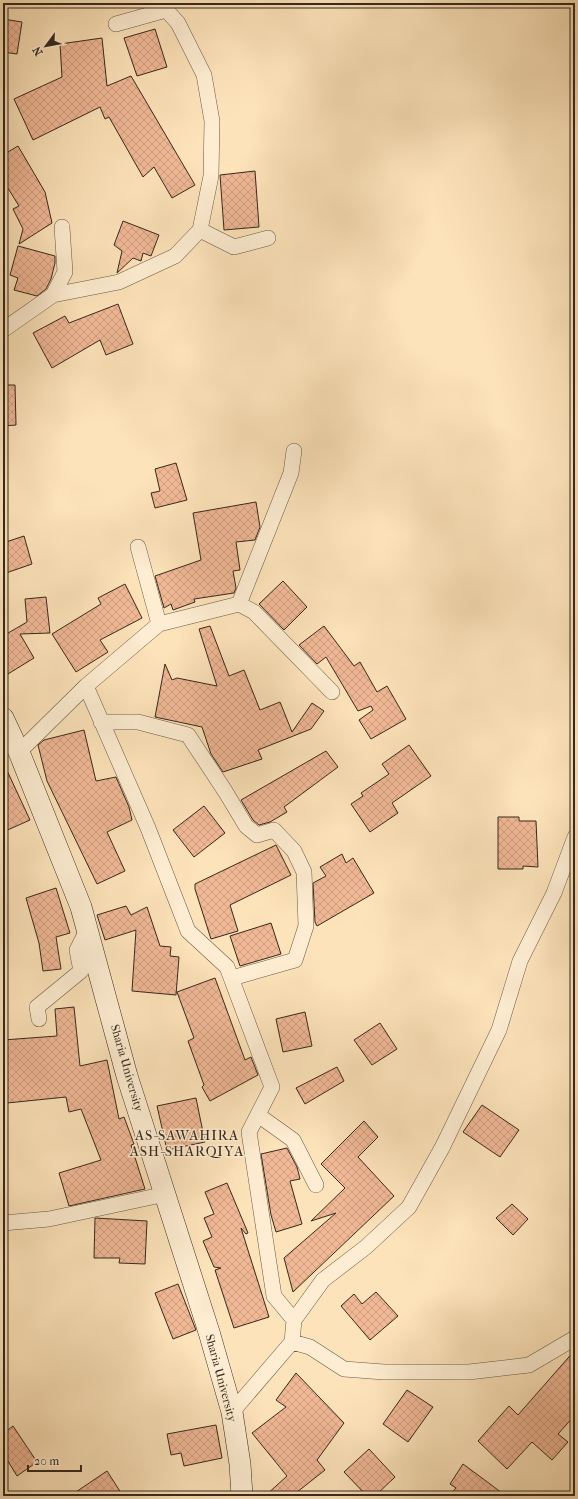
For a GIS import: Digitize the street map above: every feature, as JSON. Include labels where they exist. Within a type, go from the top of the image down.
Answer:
[{"type":"main road","name":"Sharia University","points":[[3,718],[19,752],[81,907],[127,1076],[166,1194],[232,1412],[240,1464],[242,1496]]},
{"type":"street","points":[[3,330],[53,295],[119,282],[175,256],[200,230],[211,176],[212,120],[204,75],[178,23],[163,6],[116,24]]},
{"type":"street","points":[[53,295],[65,272],[62,226]]},
{"type":"street","points":[[200,230],[234,247],[268,238]]},
{"type":"street","points":[[238,604],[291,473],[294,451]]},
{"type":"street","points":[[138,547],[159,624]]},
{"type":"street","points":[[19,752],[86,686],[159,624],[238,604],[254,612],[332,692]]},
{"type":"street","points":[[86,686],[148,828],[188,931],[227,967],[272,1087],[250,1132],[274,1296],[294,1320]]},
{"type":"street","points":[[101,722],[138,722],[188,735],[246,826],[257,836],[274,830],[294,851],[304,872],[306,926],[295,960],[232,978]]},
{"type":"street","points":[[232,1412],[292,1342],[294,1320],[323,1280],[366,1247],[409,1207],[442,1146],[499,1030],[520,961],[554,893],[575,837]]},
{"type":"street","points":[[39,1019],[37,1006],[81,972],[77,950],[87,930]]},
{"type":"street","points":[[258,1115],[293,1140],[316,1185]]},
{"type":"street","points":[[3,1223],[49,1219],[166,1194]]},
{"type":"street","points":[[292,1342],[310,1347],[344,1369],[384,1372],[469,1372],[529,1365],[575,1338]]},
{"type":"building","points":[[3,19],[22,22],[17,54],[3,52]]},
{"type":"building","points":[[155,29],[167,67],[137,76],[124,38]]},
{"type":"building","points":[[102,38],[107,86],[131,76],[195,185],[172,198],[154,167],[143,177],[109,117],[105,119],[100,107],[33,140],[14,99],[62,77],[60,44]]},
{"type":"building","points":[[18,146],[45,192],[52,223],[19,244],[23,229],[13,209],[19,206],[6,185],[3,170],[3,155]]},
{"type":"building","points":[[255,171],[259,227],[224,230],[220,175]]},
{"type":"building","points":[[123,221],[159,235],[151,256],[143,253],[141,261],[133,258],[117,273],[122,251],[114,245]]},
{"type":"building","points":[[18,246],[55,256],[51,279],[46,289],[37,296],[14,290],[18,278],[10,275]]},
{"type":"building","points":[[118,304],[133,344],[106,355],[100,340],[52,368],[33,333],[65,316],[69,323]]},
{"type":"building","points":[[3,385],[15,385],[16,425],[3,426]]},
{"type":"building","points":[[176,463],[187,500],[155,508],[151,493],[160,491],[155,469]]},
{"type":"building","points":[[256,502],[260,527],[255,540],[236,542],[240,570],[233,571],[236,588],[234,593],[194,599],[195,602],[173,610],[171,604],[164,608],[155,576],[201,560],[193,513]]},
{"type":"building","points":[[24,536],[32,564],[3,574],[3,543]]},
{"type":"building","points":[[283,581],[307,607],[284,630],[259,604]]},
{"type":"building","points":[[125,584],[142,618],[100,640],[108,652],[76,672],[52,634],[101,604],[98,598]]},
{"type":"building","points":[[46,597],[50,633],[20,634],[34,658],[3,677],[3,636],[27,622],[25,599]]},
{"type":"building","points":[[210,626],[229,676],[244,670],[260,710],[280,702],[292,732],[312,703],[324,711],[311,729],[258,750],[262,759],[223,772],[211,754],[202,727],[155,717],[165,664],[172,680],[177,678],[217,686],[199,629]]},
{"type":"building","points":[[324,626],[354,666],[360,662],[377,692],[387,686],[406,719],[371,739],[359,720],[373,710],[371,706],[358,711],[326,657],[317,664],[299,645]]},
{"type":"building","points":[[84,730],[96,781],[116,777],[129,807],[132,820],[107,832],[125,871],[97,884],[47,781],[38,745],[44,740]]},
{"type":"building","points":[[409,745],[431,776],[392,803],[398,813],[370,832],[351,804],[363,796],[361,793],[389,774],[382,764]]},
{"type":"building","points":[[326,751],[338,767],[284,807],[287,812],[270,822],[259,825],[253,820],[241,800]]},
{"type":"building","points":[[3,762],[30,820],[3,832]]},
{"type":"building","points":[[204,806],[225,833],[194,857],[173,830]]},
{"type":"building","points":[[498,817],[519,817],[519,821],[536,821],[538,867],[523,866],[523,869],[498,869]]},
{"type":"building","points":[[276,845],[291,875],[230,905],[238,931],[211,939],[195,889],[195,884]]},
{"type":"building","points":[[342,854],[346,863],[353,858],[374,893],[317,926],[315,922],[313,883],[326,876],[320,867]]},
{"type":"building","points":[[56,888],[70,933],[56,937],[61,969],[43,971],[39,943],[26,898]]},
{"type":"building","points":[[126,906],[131,915],[147,907],[160,946],[171,947],[170,956],[179,957],[176,995],[132,991],[136,930],[105,940],[97,915]]},
{"type":"building","points":[[271,923],[281,954],[240,966],[230,936]]},
{"type":"building","points":[[215,978],[245,1060],[251,1057],[258,1075],[210,1101],[202,1087],[204,1085],[188,1041],[194,1038],[177,992]]},
{"type":"building","points":[[74,1007],[80,1066],[107,1060],[119,1119],[124,1117],[134,1144],[131,1145],[145,1189],[69,1206],[59,1173],[101,1160],[81,1109],[69,1112],[66,1097],[7,1103],[3,1040],[57,1036],[55,1009]]},
{"type":"building","points":[[305,1012],[312,1046],[283,1052],[276,1019]]},
{"type":"building","points":[[380,1023],[397,1049],[372,1065],[354,1040]]},
{"type":"building","points":[[337,1067],[344,1081],[305,1104],[296,1088]]},
{"type":"building","points":[[196,1098],[205,1142],[167,1150],[157,1106]]},
{"type":"building","points":[[482,1105],[519,1130],[500,1157],[463,1132]]},
{"type":"building","points":[[364,1121],[378,1137],[358,1157],[394,1196],[293,1292],[284,1258],[336,1213],[311,1221],[345,1188],[321,1164]]},
{"type":"building","points":[[287,1148],[297,1167],[300,1179],[290,1181],[302,1224],[276,1232],[271,1215],[261,1154]]},
{"type":"building","points":[[227,1183],[248,1233],[246,1234],[241,1228],[269,1317],[234,1328],[215,1270],[221,1268],[214,1267],[203,1241],[212,1237],[204,1218],[214,1214],[205,1192]]},
{"type":"building","points":[[512,1204],[528,1219],[513,1235],[496,1218]]},
{"type":"building","points":[[95,1218],[147,1221],[145,1264],[119,1263],[120,1258],[94,1258]]},
{"type":"building","points":[[178,1284],[196,1330],[173,1339],[155,1293]]},
{"type":"building","points":[[376,1292],[398,1316],[370,1340],[341,1306],[354,1294],[362,1304]]},
{"type":"building","points":[[575,1350],[575,1415],[558,1434],[568,1442],[552,1460],[532,1442],[507,1469],[478,1441],[509,1406],[518,1415]]},
{"type":"building","points":[[296,1373],[344,1423],[317,1460],[325,1470],[292,1496],[265,1496],[287,1476],[252,1433],[286,1407],[276,1400]]},
{"type":"building","points":[[407,1390],[433,1407],[408,1442],[383,1424]]},
{"type":"building","points":[[216,1425],[222,1458],[184,1466],[181,1453],[171,1455],[167,1434]]},
{"type":"building","points":[[13,1426],[37,1462],[17,1476],[3,1453],[3,1434]]},
{"type":"building","points":[[369,1449],[395,1477],[375,1496],[367,1496],[344,1472]]},
{"type":"building","points":[[463,1464],[506,1496],[449,1496],[456,1488],[450,1484]]},
{"type":"building","points":[[107,1471],[123,1496],[70,1496]]},
{"type":"district","name":"AS-SAWAHIRA ASH-SHARQIYA","points":[[187,1144]]}]
